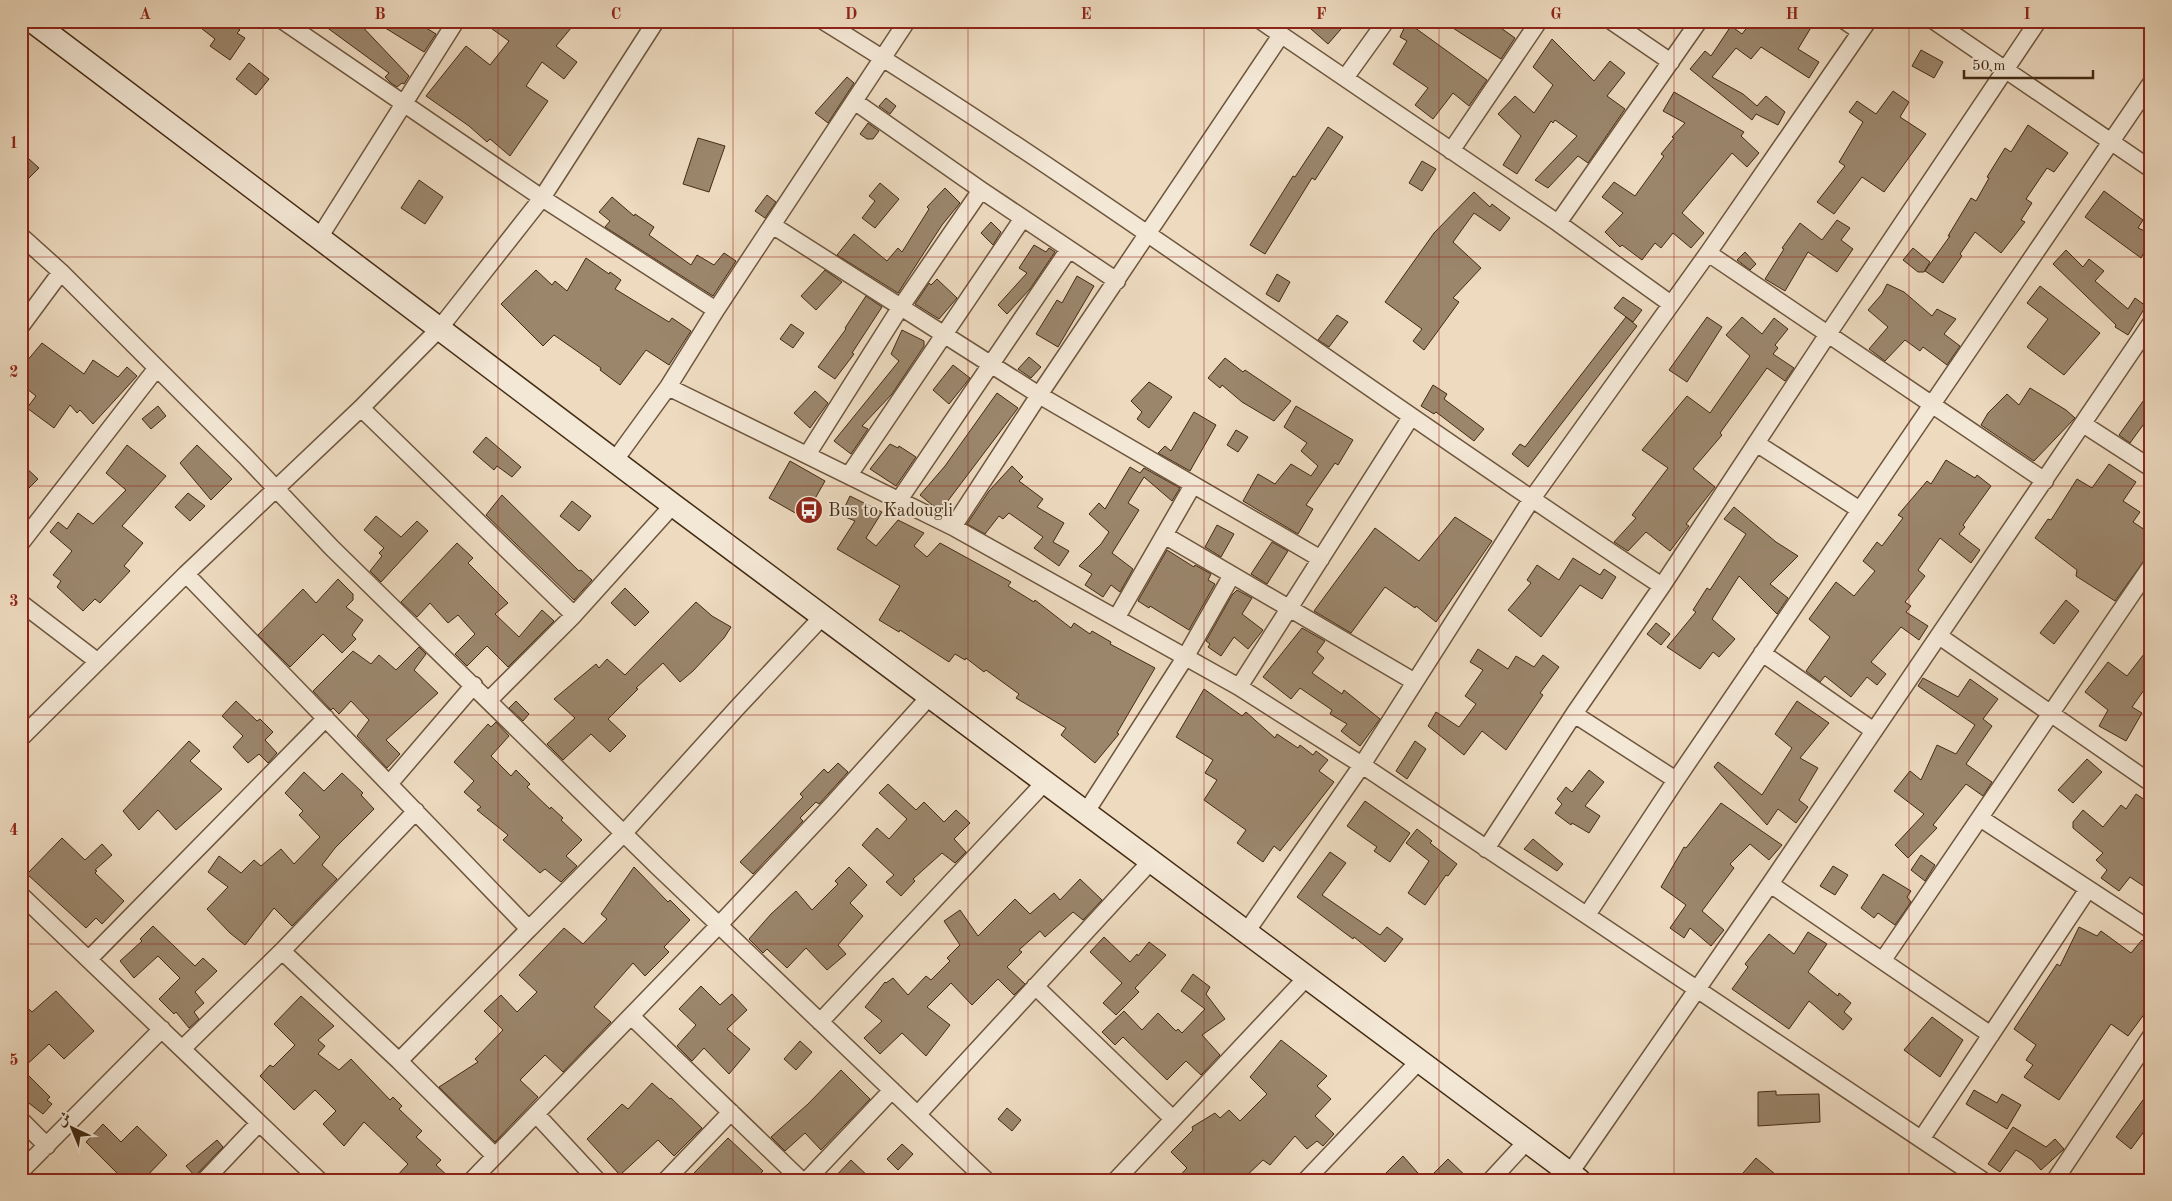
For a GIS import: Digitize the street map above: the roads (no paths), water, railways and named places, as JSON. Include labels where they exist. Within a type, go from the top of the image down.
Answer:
[{"type":"main road","points":[[32,21],[673,505],[1152,860],[1574,1177]]},
{"type":"street","points":[[283,21],[542,198],[716,310]]},
{"type":"street","points":[[319,238],[456,21]]},
{"type":"street","points":[[21,738],[186,574],[361,408],[440,329],[542,198],[656,21]]},
{"type":"street","points":[[823,21],[1149,234],[1531,500],[1662,586]]},
{"type":"street","points":[[615,460],[668,387],[716,310],[907,21]]},
{"type":"street","points":[[1261,21],[1558,223],[1671,304]]},
{"type":"street","points":[[1345,78],[1386,21]]},
{"type":"street","points":[[1451,151],[1539,21]]},
{"type":"street","points":[[1611,21],[1670,62]]},
{"type":"street","points":[[1558,223],[1699,21]]},
{"type":"street","points":[[1247,931],[1362,765],[1531,500],[1708,253],[1864,26],[1845,21]]},
{"type":"street","points":[[1934,21],[2151,169]]},
{"type":"street","points":[[1486,849],[1574,714],[1662,586],[2038,21]]},
{"type":"street","points":[[953,527],[1039,395],[1281,35]]},
{"type":"street","points":[[1587,915],[1762,653],[2151,83]]},
{"type":"street","points":[[854,101],[981,190],[1117,281]]},
{"type":"street","points":[[807,455],[900,308],[981,190]]},
{"type":"street","points":[[849,475],[1023,218]]},
{"type":"street","points":[[772,225],[1039,395],[1321,559]]},
{"type":"street","points":[[21,236],[61,272],[332,548],[719,925],[986,1180]]},
{"type":"street","points":[[899,500],[1069,249]]},
{"type":"street","points":[[1708,253],[2045,481]]},
{"type":"street","points":[[21,326],[61,272]]},
{"type":"street","points":[[1574,1177],[1697,990],[2151,323]]},
{"type":"street","points":[[21,542],[156,369]]},
{"type":"street","points":[[668,387],[953,527],[1186,656],[1362,765],[1697,990],[1922,1138],[1982,1180]]},
{"type":"street","points":[[361,408],[574,615]]},
{"type":"street","points":[[1239,688],[1411,417]]},
{"type":"street","points":[[2083,424],[2151,468]]},
{"type":"street","points":[[1756,443],[1860,510]]},
{"type":"street","points":[[1117,617],[1193,485]]},
{"type":"street","points":[[489,700],[574,615],[673,505]]},
{"type":"street","points":[[1164,535],[1415,682]]},
{"type":"street","points":[[1884,960],[2151,566]]},
{"type":"street","points":[[186,574],[529,929]]},
{"type":"street","points":[[1086,812],[1186,656],[1232,575]]},
{"type":"street","points":[[21,603],[97,661]]},
{"type":"street","points":[[399,1061],[624,833],[823,616]]},
{"type":"street","points":[[1939,636],[2151,783]]},
{"type":"street","points":[[1762,653],[1874,731]]},
{"type":"street","points":[[389,784],[474,686]]},
{"type":"street","points":[[472,1180],[719,925],[829,808],[930,696]]},
{"type":"street","points":[[1574,714],[1676,780]]},
{"type":"street","points":[[89,959],[326,718]]},
{"type":"street","points":[[820,1022],[1045,782]]},
{"type":"street","points":[[182,1049],[282,951],[416,811]]},
{"type":"street","points":[[1980,818],[2151,930]]},
{"type":"street","points":[[918,1114],[1152,860]]},
{"type":"street","points":[[1770,884],[1884,960],[1991,1035]]},
{"type":"street","points":[[1922,1138],[2088,889]]},
{"type":"street","points":[[21,895],[319,1180]]},
{"type":"street","points":[[282,951],[399,1061],[495,1156]]},
{"type":"street","points":[[1116,1180],[1307,977]]},
{"type":"street","points":[[1035,986],[1173,1120]]},
{"type":"street","points":[[632,1016],[801,1180]]},
{"type":"street","points":[[21,1171],[162,1029]]},
{"type":"street","points":[[2055,1180],[2151,1036]]},
{"type":"street","points":[[1306,1180],[1420,1060]]},
{"type":"street","points":[[806,1180],[892,1090]]},
{"type":"street","points":[[666,1180],[731,1112]]},
{"type":"street","points":[[536,1114],[597,1180]]},
{"type":"street","points":[[21,1120],[47,1146]]},
{"type":"street","points":[[205,1180],[259,1123]]},
{"type":"street","points":[[1491,1180],[1527,1141]]},
{"type":"place","name":"Bus to Kadougli","points":[[809,510]]}]
